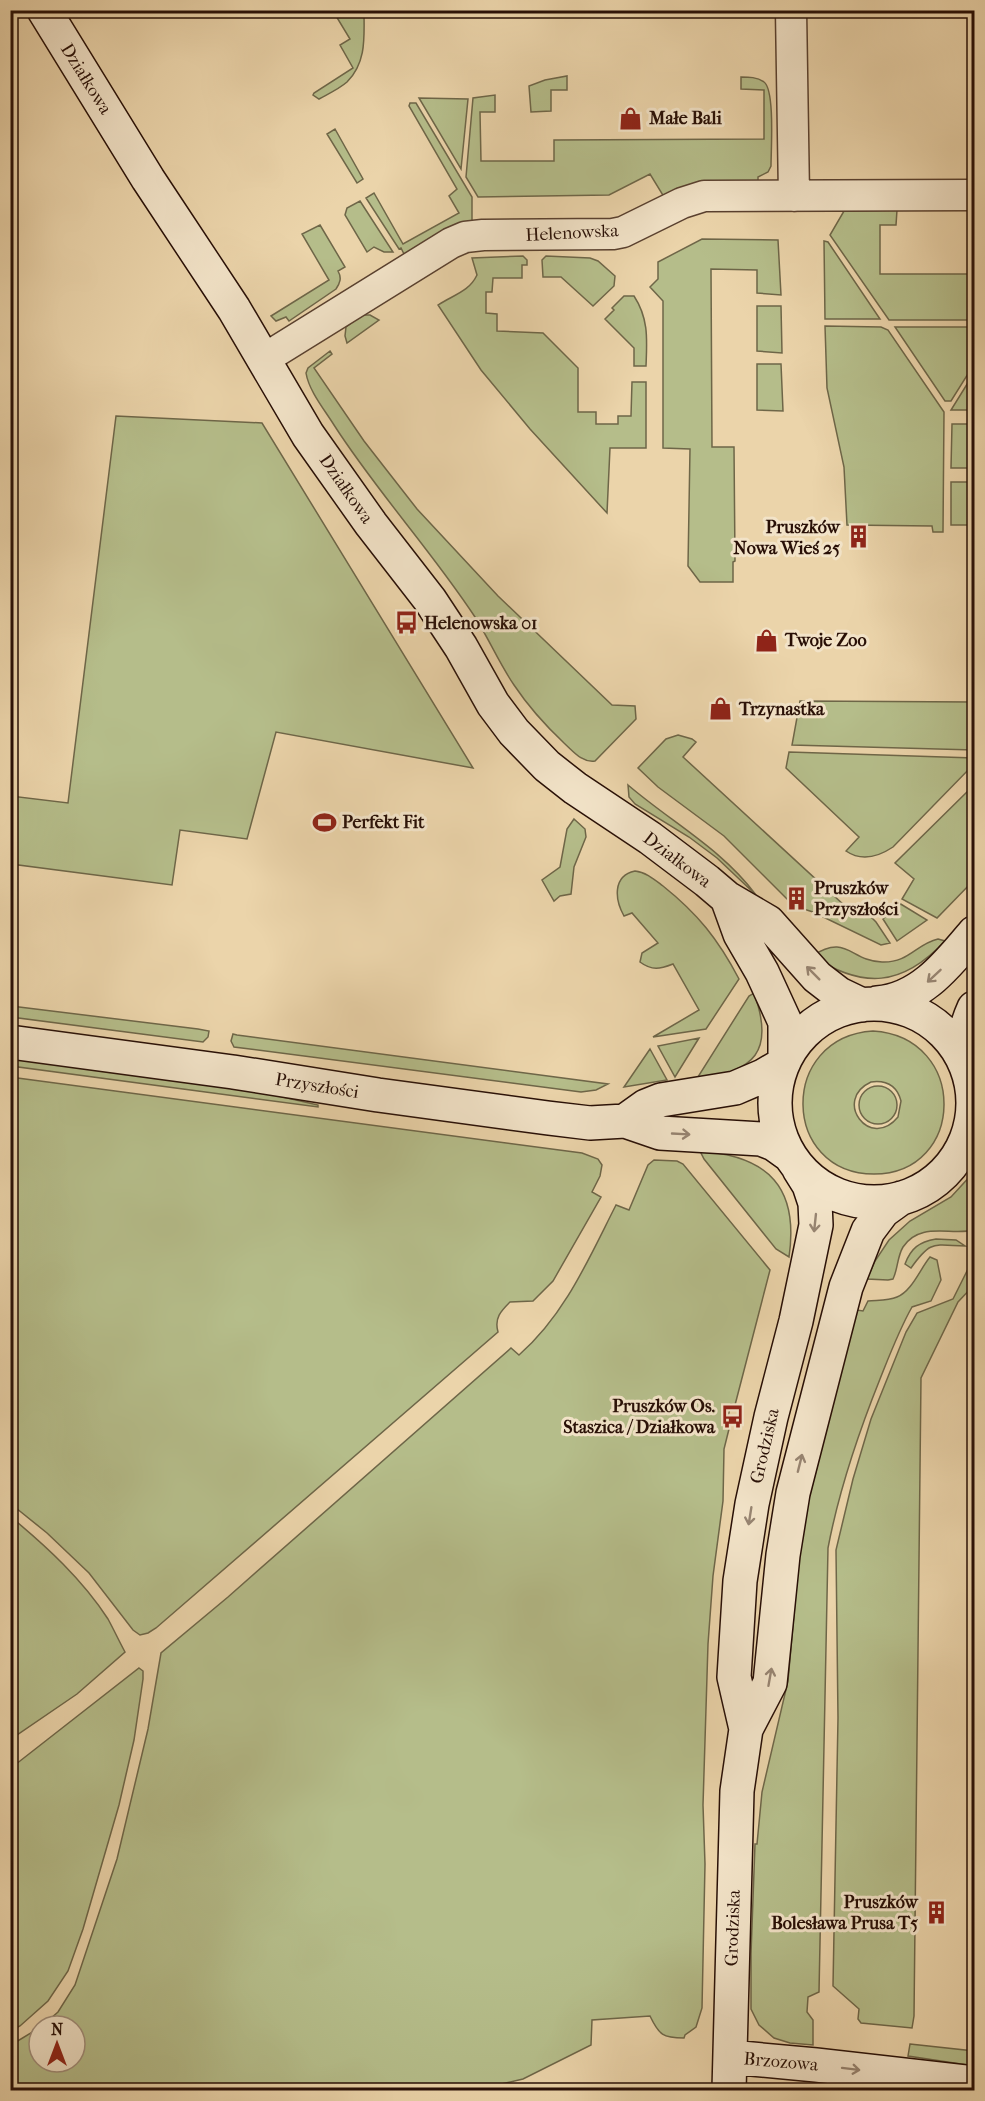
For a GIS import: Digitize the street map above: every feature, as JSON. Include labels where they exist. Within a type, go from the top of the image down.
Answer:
[{"type":"street","name":"Działkowa","points":[[44,10],[148,179],[234,309],[308,435],[371,524],[430,600],[461,647],[493,704],[514,732],[547,766],[592,800],[650,838],[727,898],[768,922],[817,977],[839,994],[868,1004]]},
{"type":"street","points":[[791,10],[794,196]]},
{"type":"street","name":"Helenowska","points":[[264,359],[451,243],[465,237],[613,234],[623,232],[694,198],[704,196],[975,195]]},
{"type":"street","name":"Działkowa","points":[[727,898],[741,934],[786,1022],[783,1061]]},
{"type":"street","points":[[625,1121],[646,1106],[661,1100],[735,1088],[764,1076],[783,1061],[802,1034],[816,1022],[832,1013],[868,1004],[889,1002],[911,994],[937,974],[975,933]]},
{"type":"street","points":[[868,1004],[904,1008],[921,1015],[936,1026],[960,1053],[971,1083]]},
{"type":"street","points":[[783,1061],[776,1082],[774,1101],[780,1137],[794,1161],[813,1181],[828,1191],[846,1198],[882,1202],[900,1198],[922,1189],[944,1172],[970,1141],[973,1106],[971,1083],[963,1048],[966,1026],[975,1008]]},
{"type":"street","name":"Przyszłości","points":[[10,1042],[548,1118],[591,1123],[625,1121],[660,1133],[761,1139],[794,1161]]},
{"type":"street","name":"Grodziska","points":[[746,1730],[734,1677],[741,1581],[752,1504],[771,1417],[796,1321],[816,1225],[816,1203],[809,1185],[794,1161]]},
{"type":"street","name":"Grodziska","points":[[729,2091],[737,1791],[746,1730],[771,1683],[783,1555],[793,1493],[846,1287],[868,1231],[884,1211],[900,1198]]},
{"type":"street","name":"Brzozowa","points":[[730,2058],[975,2084]]},
{"type":"green space","points":[[333,11],[364,11],[363,48],[358,66],[347,82],[319,99],[313,95],[314,93],[353,68],[340,45],[350,39]]},
{"type":"green space","points":[[567,76],[567,90],[551,90],[551,111],[531,112],[529,86]]},
{"type":"green space","points":[[741,77],[756,78],[764,82],[770,96],[771,166],[768,172],[758,177],[758,185],[664,197],[650,174],[609,195],[478,197],[466,177],[473,98],[495,95],[495,112],[480,112],[481,161],[554,161],[554,140],[764,139],[764,90],[741,89]]},
{"type":"green space","points":[[419,98],[468,99],[461,169]]},
{"type":"green space","points":[[410,103],[416,103],[472,197],[472,224],[405,256],[366,198],[374,193],[403,244],[459,213],[449,196],[457,189],[409,106]]},
{"type":"green space","points":[[335,129],[363,179],[357,183],[327,134]]},
{"type":"green space","points":[[360,201],[393,252],[384,252],[374,247],[367,252],[345,215],[347,208]]},
{"type":"green space","points":[[897,210],[896,225],[880,225],[880,274],[974,274],[974,320],[889,320],[830,235],[844,211]]},
{"type":"green space","points":[[320,225],[345,267],[338,271],[339,285],[289,321],[286,317],[276,321],[271,316],[329,280],[302,234]]},
{"type":"green space","points":[[702,239],[778,240],[781,295],[757,293],[757,270],[711,269],[712,447],[734,447],[735,561],[733,562],[733,582],[700,582],[688,566],[690,449],[663,448],[663,301],[650,287],[658,279],[658,262]]},
{"type":"green space","points":[[824,241],[828,242],[880,319],[825,319]]},
{"type":"green space","points":[[523,256],[527,260],[527,265],[522,265],[522,278],[493,278],[492,292],[486,292],[486,313],[497,314],[497,331],[543,333],[578,368],[578,412],[596,412],[596,424],[618,424],[618,416],[631,416],[632,382],[646,382],[646,448],[610,448],[607,513],[530,429],[481,370],[438,305],[474,281],[477,275],[472,258]]},
{"type":"green space","points":[[546,256],[590,258],[598,261],[615,276],[614,286],[593,306],[561,277],[543,277],[542,260]]},
{"type":"green space","points":[[624,296],[634,296],[645,321],[646,366],[634,366],[634,348],[605,319]]},
{"type":"green space","points":[[757,306],[781,306],[782,353],[757,351]]},
{"type":"green space","points":[[362,315],[370,315],[379,320],[347,343],[346,327]]},
{"type":"green space","points":[[825,326],[881,327],[888,330],[944,412],[943,532],[933,532],[932,526],[847,525],[844,467],[827,388]]},
{"type":"green space","points":[[895,327],[974,327],[974,367],[951,401],[945,401]]},
{"type":"green space","points":[[330,351],[332,354],[314,368],[364,441],[417,509],[498,596],[612,705],[635,706],[636,719],[595,761],[586,760],[574,753],[525,701],[458,592],[368,474],[322,406],[310,386],[306,373],[308,368]]},
{"type":"green space","points":[[757,364],[781,364],[783,411],[757,410]]},
{"type":"green space","points":[[974,373],[974,410],[951,410]]},
{"type":"green space","points":[[116,416],[262,423],[473,768],[276,732],[247,839],[180,830],[172,885],[11,864],[11,796],[68,803]]},
{"type":"green space","points":[[952,424],[974,424],[974,468],[951,468]]},
{"type":"green space","points":[[951,482],[974,482],[974,525],[951,525]]},
{"type":"green space","points":[[800,701],[974,702],[974,750],[792,745]]},
{"type":"green space","points":[[678,735],[696,742],[683,757],[857,917],[865,911],[876,922],[890,943],[881,945],[813,912],[794,906],[801,899],[796,894],[789,901],[724,836],[658,787],[638,768],[666,739]]},
{"type":"green space","points":[[789,752],[974,758],[974,764],[893,847],[876,856],[864,857],[846,851],[859,837],[786,768]]},
{"type":"green space","points":[[628,785],[712,850],[743,879],[756,895],[717,858],[689,837],[635,804],[629,797]]},
{"type":"green space","points":[[974,785],[974,880],[937,918],[902,899],[914,879],[895,863]]},
{"type":"green space","points":[[574,819],[585,829],[586,837],[574,867],[571,894],[560,896],[554,901],[542,880],[560,867],[567,829]]},
{"type":"green space","points":[[635,871],[657,881],[697,917],[715,939],[739,979],[706,1029],[653,1037],[699,1010],[673,964],[656,968],[648,967],[640,962],[642,953],[658,943],[632,913],[624,916],[617,896],[622,878]]},
{"type":"green space","points":[[899,903],[927,920],[897,941],[883,919]]},
{"type":"green space","points":[[938,939],[945,941],[929,956],[897,975],[882,978],[865,978],[848,974],[812,956],[833,947],[848,950],[871,961],[891,962]]},
{"type":"green space","points":[[754,993],[762,1030],[760,1044],[755,1055],[746,1064],[733,1071],[696,1080],[749,996]]},
{"type":"green space","points":[[11,1006],[209,1031],[208,1037],[203,1042],[11,1017]]},
{"type":"green space","points":[[873,1031],[904,1039],[927,1056],[940,1079],[944,1105],[939,1130],[926,1152],[904,1168],[874,1174],[843,1168],[821,1152],[808,1130],[803,1105],[807,1079],[820,1056],[842,1039]],"holes":[[[871,1082],[886,1083],[894,1088],[901,1101],[898,1117],[887,1126],[876,1128],[867,1126],[859,1119],[855,1110],[855,1100],[860,1090]]]},
{"type":"green space","points":[[233,1034],[608,1084],[596,1090],[581,1092],[234,1047],[231,1041]]},
{"type":"green space","points":[[699,1038],[675,1077],[658,1046]]},
{"type":"green space","points":[[650,1049],[667,1080],[624,1087]]},
{"type":"green space","points":[[11,1057],[247,1089],[318,1105],[318,1107],[11,1066]]},
{"type":"green space","points":[[10,1077],[582,1153],[598,1159],[602,1165],[600,1176],[592,1192],[601,1197],[553,1281],[533,1301],[510,1302],[498,1319],[498,1332],[156,1628],[140,1635],[133,1630],[89,1573],[47,1533],[11,1504]]},
{"type":"green space","points":[[878,1086],[885,1087],[891,1092],[896,1098],[896,1112],[891,1118],[885,1123],[878,1124],[871,1123],[865,1118],[860,1112],[859,1105],[860,1098],[865,1092],[871,1087]]},
{"type":"green space","points":[[700,1151],[724,1154],[744,1160],[761,1169],[774,1180],[783,1194],[789,1212],[791,1233],[789,1257],[776,1249]]},
{"type":"green space","points":[[654,1160],[677,1161],[683,1164],[770,1270],[735,1405],[731,1404],[726,1424],[730,1425],[724,1449],[723,1501],[713,1576],[708,1644],[703,1805],[705,1864],[702,2008],[696,2027],[684,2038],[677,2038],[662,2034],[650,2016],[592,2020],[591,2045],[523,2079],[476,2090],[11,2090],[11,2045],[27,2035],[27,2074],[87,2074],[87,2014],[56,2014],[75,1985],[117,1859],[148,1729],[161,1653],[511,1348],[519,1355],[535,1339],[550,1322],[575,1285],[616,1205],[629,1210],[648,1165]]},
{"type":"green space","points":[[974,1172],[974,1230],[918,1234],[903,1247],[893,1279],[867,1279],[875,1261],[889,1240],[910,1221],[951,1197]]},
{"type":"green space","points":[[936,1239],[956,1240],[965,1246],[934,1246],[928,1248],[911,1268],[905,1264],[916,1247]]},
{"type":"green space","points":[[930,1257],[937,1260],[941,1280],[931,1301],[912,1307],[895,1342],[850,1462],[828,1548],[819,1992],[808,1997],[807,2012],[813,2020],[813,2045],[790,2043],[774,2038],[759,2025],[751,2009],[751,1954],[755,1844],[757,1844],[762,1792],[788,1681],[800,1546],[808,1502],[857,1310],[863,1311],[868,1301],[890,1299],[902,1294]]},
{"type":"green space","points":[[974,1257],[974,1285],[958,1302],[921,1378],[914,2016],[912,2028],[861,2023],[858,2019],[859,2009],[833,1986],[838,1718],[836,1550],[853,1479],[871,1419],[906,1332],[917,1313],[953,1299]]},
{"type":"green space","points":[[11,1517],[51,1552],[87,1590],[108,1619],[125,1652],[77,1694],[11,1739]]},
{"type":"green space","points":[[139,1668],[143,1671],[134,1740],[119,1805],[83,1929],[68,1971],[48,2001],[33,2014],[27,2014],[27,2020],[11,2031],[11,1768]]},
{"type":"green space","points":[[910,2044],[974,2051],[974,2066],[908,2056]]},
{"type":"place","name":"Małe Bali","points":[[631,118]]},
{"type":"place","name":"Pruszków Nowa Wieś 25","points":[[858,537]]},
{"type":"place","name":"Helenowska 01","points":[[406,623]]},
{"type":"place","name":"Twoje Zoo","points":[[767,640]]},
{"type":"place","name":"Trzynastka","points":[[721,709]]},
{"type":"place","name":"Perfekt Fit","points":[[324,822]]},
{"type":"place","name":"Pruszków Przyszłości","points":[[796,898]]},
{"type":"place","name":"Pruszków Os. Staszica / Działkowa","points":[[733,1416]]},
{"type":"place","name":"Pruszków Bolesława Prusa T5","points":[[936,1912]]}]
